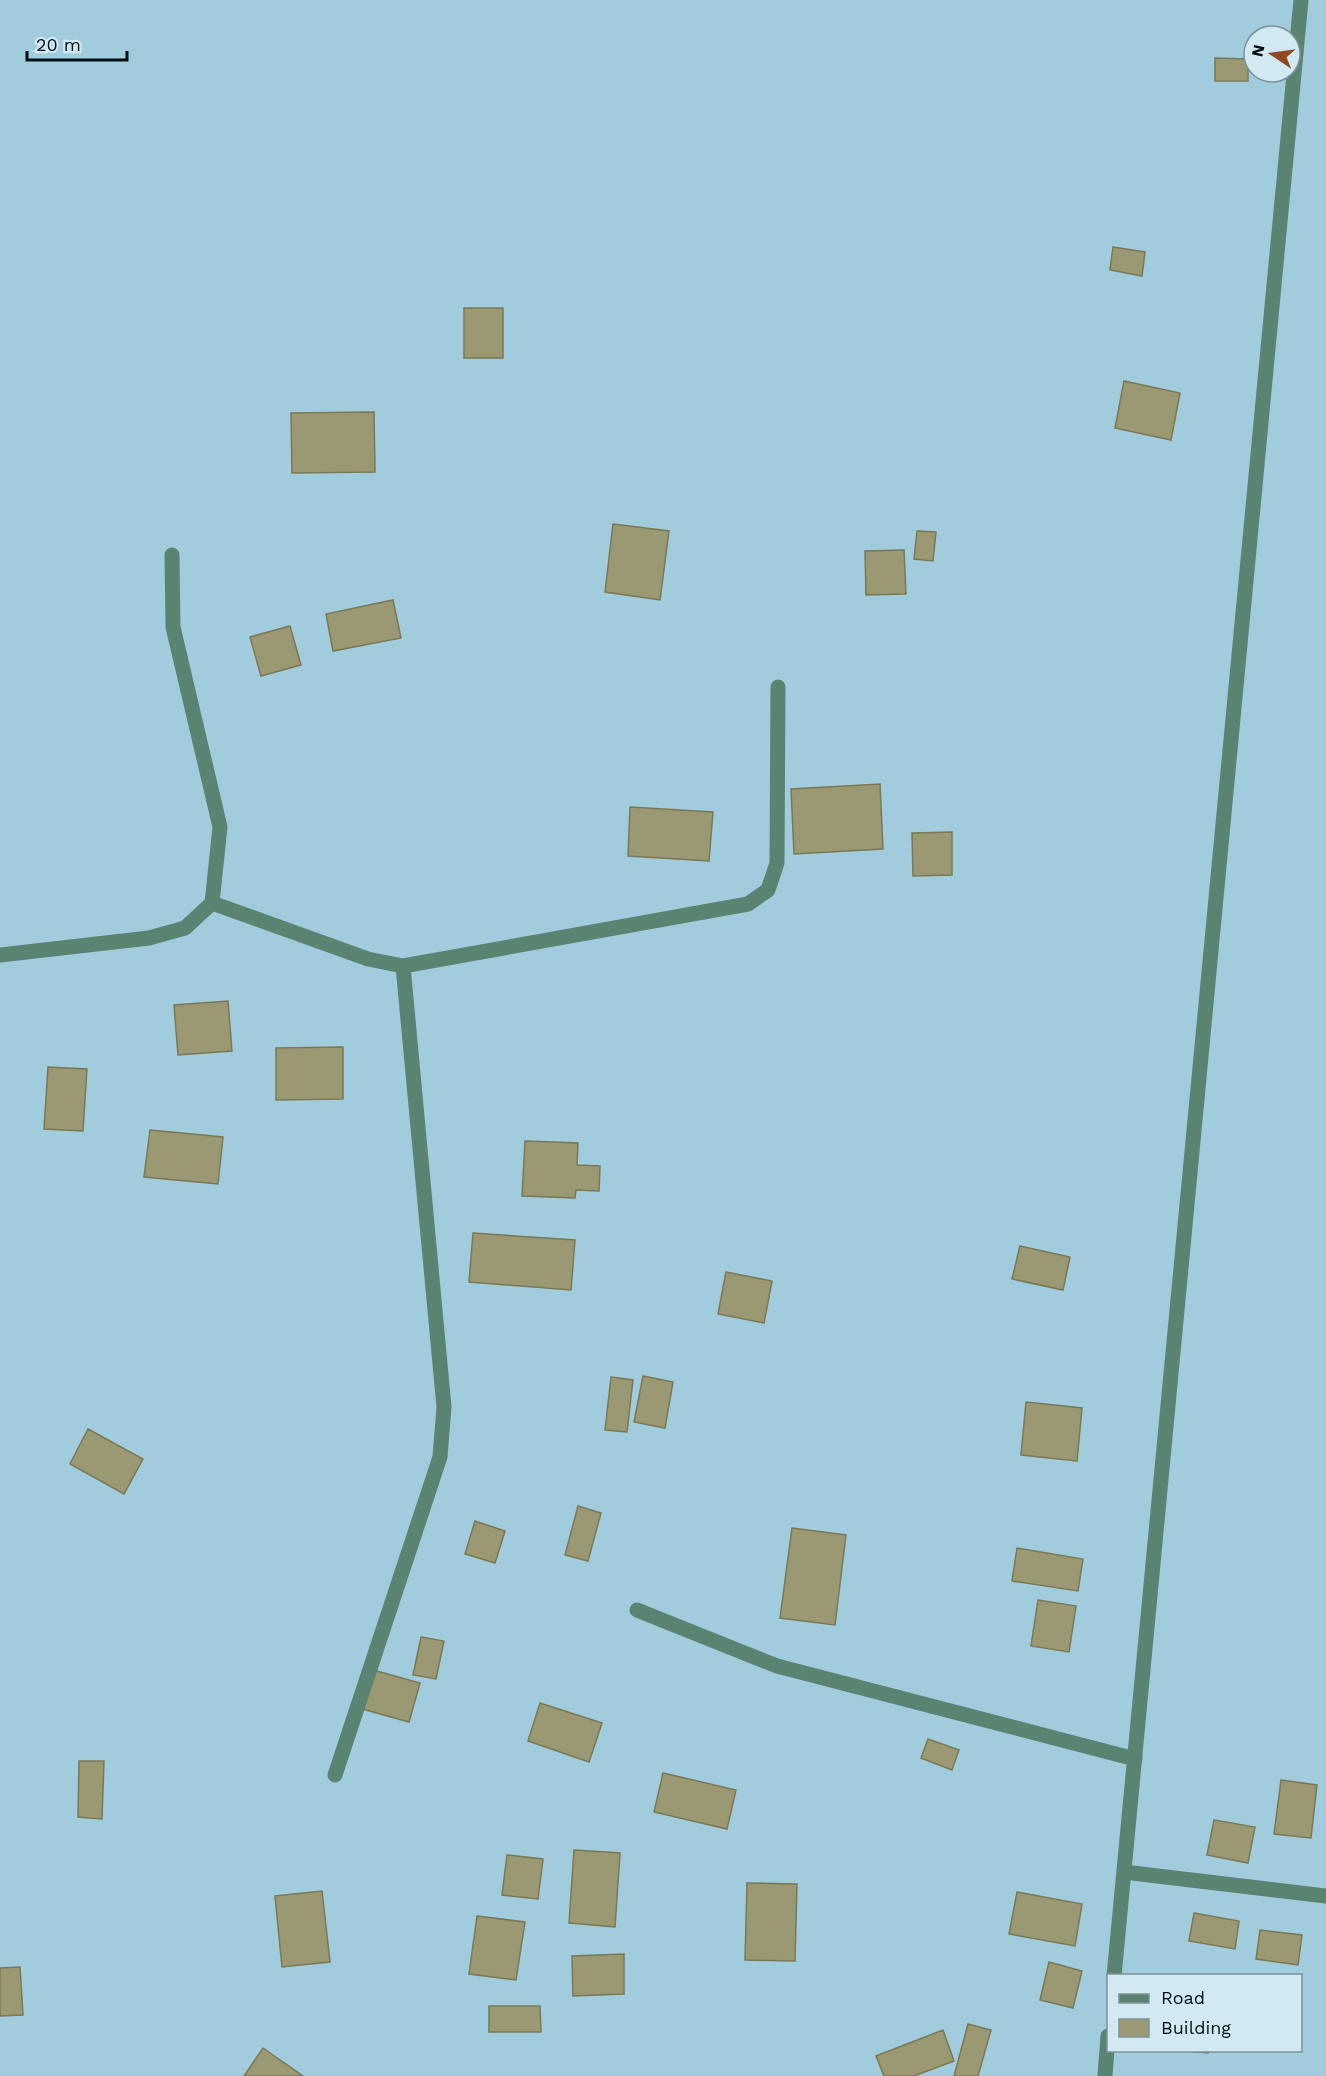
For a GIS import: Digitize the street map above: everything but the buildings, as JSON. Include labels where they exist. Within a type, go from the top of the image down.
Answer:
[{"type":"street","points":[[1114,1974],[1301,0]]},
{"type":"street","points":[[0,955],[149,938],[185,928],[212,903],[220,827],[173,627],[172,555]]},
{"type":"street","points":[[212,903],[368,959],[403,966],[748,904],[768,890],[777,863],[778,687]]},
{"type":"street","points":[[335,1775],[440,1457],[444,1407],[403,966]]},
{"type":"street","points":[[637,1610],[777,1666],[1135,1759]]},
{"type":"street","points":[[1124,1872],[1326,1896]]},
{"type":"street","points":[[1105,2076],[1107,2049]]}]
